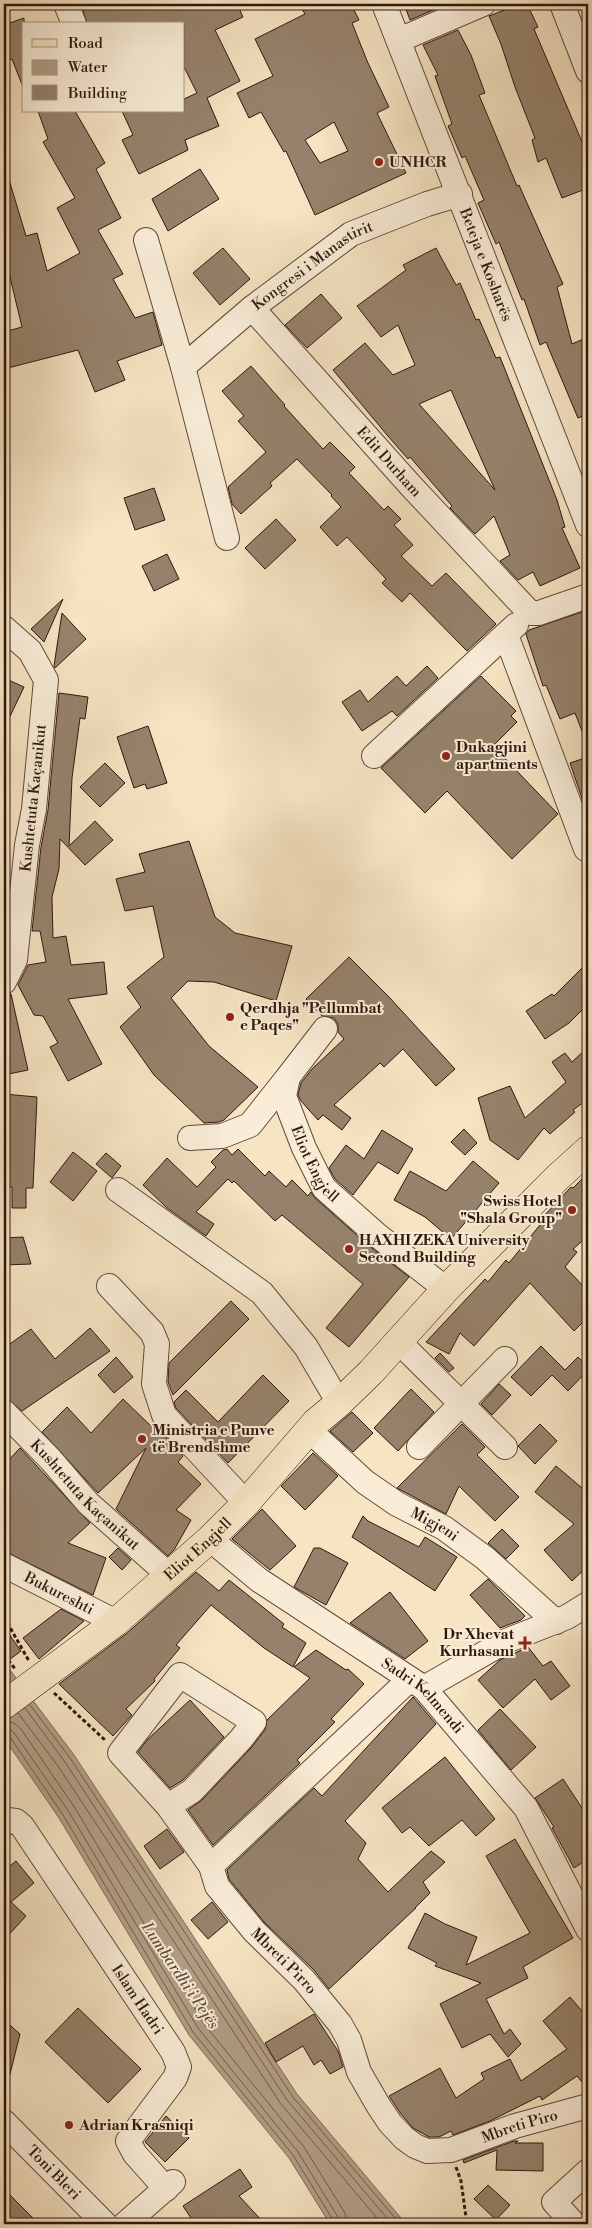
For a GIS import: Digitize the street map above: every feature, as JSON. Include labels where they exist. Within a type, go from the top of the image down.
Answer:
[{"type":"main road","name":"Eliot Engjell","points":[[4,1705],[116,1622],[210,1539],[246,1503],[309,1430],[339,1403],[399,1342],[446,1289],[558,1177],[588,1150]]},
{"type":"street","points":[[66,4],[73,22]]},
{"type":"street","name":"Beteja e Kosharës","points":[[384,4],[588,525]]},
{"type":"street","points":[[399,40],[483,4]]},
{"type":"street","points":[[562,4],[588,71]]},
{"type":"street","name":"Kongresi i Manastirit","points":[[183,367],[252,308],[351,234],[427,204],[460,194]]},
{"type":"street","points":[[146,240],[183,367],[227,538]]},
{"type":"street","name":"Edit Durham","points":[[252,308],[411,486],[530,613]]},
{"type":"street","points":[[374,756],[530,613],[538,613],[588,596]]},
{"type":"street","name":"Kushtetuta Kaçanikut","points":[[4,628],[30,650],[46,680],[34,809],[15,960],[4,982]]},
{"type":"street","points":[[506,634],[586,849]]},
{"type":"street","points":[[190,1138],[222,1136],[250,1125],[325,1029]]},
{"type":"street","name":"Eliot Engjell","points":[[288,1077],[284,1096],[304,1148],[324,1188],[377,1235],[446,1289]]},
{"type":"street","points":[[118,1190],[262,1293],[306,1347],[339,1403]]},
{"type":"street","points":[[109,1286],[152,1332],[157,1344],[154,1384],[164,1415],[246,1503]]},
{"type":"street","points":[[399,1342],[505,1447]]},
{"type":"street","points":[[419,1447],[505,1358]]},
{"type":"street","name":"Kushtetuta Kaçanikut","points":[[4,1412],[88,1503],[170,1576]]},
{"type":"street","name":"Migjeni","points":[[309,1430],[365,1482],[396,1504],[444,1528],[485,1558],[556,1622]]},
{"type":"street","name":"Sadri Kelmendi","points":[[210,1539],[259,1580],[417,1684],[526,1808],[583,1902],[588,1929]]},
{"type":"street","name":"Bukureshti","points":[[4,1565],[116,1622]]},
{"type":"street","points":[[211,1866],[417,1684],[506,1641],[556,1622],[588,1604]]},
{"type":"street","points":[[120,1753],[180,1675],[254,1722],[241,1739],[192,1791],[168,1806]]},
{"type":"street","name":"Mbreti Pirro","points":[[120,1753],[168,1806],[211,1866],[217,1886],[254,1930],[304,1980],[340,2024],[349,2040],[359,2072],[390,2123],[404,2138],[415,2146],[427,2150],[450,2150]]},
{"type":"street","name":"Islam Hadri","points":[[4,1824],[8,1820],[16,1821],[22,1826],[173,2052],[179,2067],[175,2078],[128,2141],[136,2154],[169,2185],[125,2224]]},
{"type":"street","name":"Mbreti Piro","points":[[450,2150],[515,2126],[588,2106]]},
{"type":"street","name":"Toni Bleri","points":[[4,2122],[104,2224]]},
{"type":"street","points":[[574,2224],[554,2202],[588,2171]]},
{"type":"path","points":[[4,1617],[34,1683],[120,1753]]},
{"type":"path","points":[[450,2150],[461,2181],[467,2224]]},
{"type":"water","name":"Lumbardhi i Pejës","points":[[4,1662],[74,1755],[297,2094],[406,2224],[330,2224],[289,2158],[189,2035],[59,1818],[4,1738]]},
{"type":"building","points":[[81,4],[237,4],[243,17],[215,30],[240,81],[207,98],[219,126],[185,140],[188,150],[139,174],[122,140],[133,135],[122,112],[185,112],[185,99],[197,93],[185,69],[185,22],[86,22]]},
{"type":"building","points":[[299,4],[351,4],[359,20],[352,23],[389,107],[377,113],[406,173],[315,215],[286,151],[284,152],[261,112],[249,118],[237,93],[273,76],[255,39],[305,14]],"holes":[[[334,122],[348,151],[320,163],[305,140]]]},
{"type":"building","points":[[404,4],[445,4],[445,5],[410,20]]},
{"type":"building","points":[[520,4],[527,4],[538,27],[534,29],[588,156],[588,188],[562,198],[546,158],[538,162],[532,140],[535,138],[489,16]]},
{"type":"building","points":[[24,18],[24,22],[22,22],[22,84],[12,59],[4,62],[4,25]]},
{"type":"building","points":[[458,30],[471,55],[485,93],[479,95],[517,186],[519,185],[563,284],[557,287],[572,344],[588,337],[588,414],[578,418],[546,342],[540,345],[524,299],[522,300],[499,242],[496,244],[478,203],[484,200],[465,156],[462,158],[448,126],[452,124],[435,76],[438,75],[423,45]]},
{"type":"building","points":[[38,112],[76,112],[105,163],[96,169],[121,218],[98,230],[123,274],[113,279],[135,318],[153,312],[162,345],[117,361],[125,380],[95,392],[78,350],[4,369],[4,332],[22,327],[9,273],[4,274],[4,174],[7,173],[26,236],[37,233],[47,271],[80,253],[57,208],[75,198],[43,142],[48,139]]},
{"type":"building","points":[[200,169],[219,199],[168,231],[152,199]]},
{"type":"building","points":[[223,248],[250,279],[220,305],[193,273]]},
{"type":"building","points":[[436,248],[456,285],[460,283],[476,320],[479,319],[496,358],[500,357],[557,500],[565,527],[562,528],[580,568],[540,586],[533,572],[518,580],[500,561],[510,555],[494,516],[475,534],[450,508],[452,506],[410,457],[408,459],[387,435],[333,370],[365,343],[393,375],[415,365],[398,325],[381,337],[357,306],[406,270],[403,265]],"holes":[[[451,390],[495,490],[419,404]]]},
{"type":"building","points":[[321,294],[342,318],[307,348],[285,325]]},
{"type":"building","points":[[251,366],[323,449],[330,442],[355,467],[349,473],[384,510],[388,506],[401,519],[394,525],[413,545],[401,556],[432,586],[446,573],[496,624],[467,651],[410,593],[402,602],[382,583],[386,579],[347,537],[337,546],[320,527],[341,507],[297,459],[270,483],[272,486],[241,514],[232,504],[228,487],[266,452],[238,421],[244,416],[222,391]]},
{"type":"building","points":[[154,488],[165,520],[135,530],[124,498]]},
{"type":"building","points":[[276,519],[296,540],[265,569],[245,548]]},
{"type":"building","points":[[167,554],[179,579],[154,591],[142,566]]},
{"type":"building","points":[[63,599],[44,642],[31,629]]},
{"type":"building","points":[[588,610],[587,744],[575,713],[560,719],[546,685],[543,686],[526,634],[529,630]]},
{"type":"building","points":[[62,613],[86,639],[55,668],[54,666]]},
{"type":"building","points":[[427,666],[438,678],[397,716],[392,711],[362,731],[342,702],[360,690],[368,702],[397,676],[406,686]]},
{"type":"building","name":"Dukagjini apartments","points":[[481,676],[516,711],[511,716],[517,722],[493,746],[558,814],[512,859],[447,791],[425,813],[381,768]]},
{"type":"building","points":[[4,678],[24,687],[4,729]]},
{"type":"building","points":[[59,693],[88,697],[85,719],[80,718],[72,778],[69,846],[95,821],[113,840],[85,865],[60,839],[59,869],[52,897],[53,938],[66,936],[71,965],[104,962],[107,994],[68,999],[102,1064],[68,1081],[50,1047],[58,1043],[43,1016],[34,1015],[18,985],[28,965],[46,962],[40,931],[32,931],[41,847],[48,810]]},
{"type":"building","points":[[148,726],[167,783],[147,789],[145,784],[134,788],[117,737]]},
{"type":"building","points":[[588,757],[588,809],[586,810],[570,763]]},
{"type":"building","points":[[105,763],[125,783],[100,807],[80,787]]},
{"type":"building","points":[[189,841],[215,917],[235,933],[292,946],[276,1001],[214,982],[188,981],[171,998],[209,1046],[258,1087],[224,1120],[219,1122],[204,1123],[154,1075],[120,1027],[141,1007],[127,987],[164,957],[153,906],[125,911],[116,879],[145,872],[139,854]]},
{"type":"building","points":[[349,957],[389,997],[455,1069],[436,1086],[403,1049],[384,1067],[380,1063],[334,1105],[351,1118],[342,1130],[323,1115],[318,1120],[298,1095],[301,1083],[312,1069],[344,1039],[338,1032],[338,1024],[334,1018],[322,1016],[306,999]]},
{"type":"building","points":[[588,962],[588,1004],[569,1023],[545,1039],[526,1011],[552,994],[554,996]]},
{"type":"building","points":[[11,994],[28,1070],[4,1075],[4,996]]},
{"type":"building","points":[[588,1047],[588,1099],[573,1110],[575,1112],[550,1134],[544,1128],[518,1160],[490,1140],[478,1098],[510,1086],[525,1118],[566,1082],[552,1062],[565,1053],[572,1062]]},
{"type":"building","points":[[4,1094],[37,1097],[33,1188],[26,1188],[26,1208],[12,1208],[12,1187],[4,1187]]},
{"type":"building","points":[[464,1129],[477,1143],[465,1155],[451,1142]]},
{"type":"building","points":[[382,1130],[413,1149],[398,1174],[378,1162],[353,1195],[335,1179],[329,1168],[346,1145],[364,1159]]},
{"type":"building","points":[[227,1149],[232,1155],[238,1149],[265,1176],[269,1171],[286,1187],[292,1180],[308,1196],[311,1192],[315,1198],[368,1245],[409,1277],[349,1347],[326,1328],[363,1284],[282,1215],[275,1221],[234,1181],[232,1183],[228,1179],[196,1212],[214,1224],[206,1236],[167,1208],[143,1185],[167,1158],[197,1187],[216,1167],[211,1162],[223,1150]]},
{"type":"building","points":[[73,1152],[97,1171],[73,1201],[50,1182]]},
{"type":"building","points":[[106,1153],[121,1166],[112,1178],[96,1164]]},
{"type":"building","points":[[473,1161],[499,1183],[451,1239],[425,1217],[394,1200],[410,1171],[446,1191]]},
{"type":"building","points":[[588,1173],[588,1236],[573,1249],[577,1252],[565,1267],[588,1291],[588,1317],[574,1331],[530,1283],[474,1346],[460,1333],[449,1354],[426,1342],[485,1279],[488,1282],[506,1260],[509,1263],[544,1220],[542,1218],[571,1187],[573,1188]]},
{"type":"building","points":[[23,1237],[31,1264],[4,1265],[4,1238]]},
{"type":"building","points":[[231,1301],[249,1319],[173,1395],[168,1382],[169,1363]]},
{"type":"building","points":[[90,1328],[110,1351],[22,1411],[9,1400],[4,1391],[4,1348],[31,1329],[55,1359]]},
{"type":"building","points":[[541,1346],[565,1370],[578,1357],[588,1367],[588,1370],[568,1391],[552,1375],[531,1396],[511,1377]]},
{"type":"building","points":[[440,1353],[454,1368],[449,1372],[435,1358]]},
{"type":"building","points":[[116,1357],[133,1377],[114,1393],[98,1375]]},
{"type":"building","points":[[263,1375],[289,1401],[228,1463],[176,1408],[174,1402],[186,1390],[218,1422]]},
{"type":"building","points":[[499,1384],[511,1395],[492,1415],[481,1404]]},
{"type":"building","points":[[411,1389],[434,1412],[398,1451],[374,1428]]},
{"type":"building","points":[[123,1399],[151,1426],[153,1423],[183,1456],[178,1462],[201,1484],[176,1510],[191,1520],[174,1550],[168,1556],[116,1509],[146,1448],[98,1493],[42,1432],[67,1407],[91,1433]]},
{"type":"building","points":[[352,1412],[373,1433],[353,1452],[330,1431]]},
{"type":"building","points":[[462,1424],[485,1447],[477,1455],[519,1497],[495,1521],[459,1486],[446,1514],[397,1488]]},
{"type":"building","points":[[540,1424],[557,1441],[535,1464],[518,1446]]},
{"type":"building","points":[[20,1448],[90,1523],[68,1543],[106,1558],[93,1595],[4,1551],[4,1465]]},
{"type":"building","points":[[313,1453],[338,1476],[305,1510],[281,1486]]},
{"type":"building","points":[[556,1466],[588,1493],[588,1566],[572,1581],[544,1550],[574,1524],[535,1492]]},
{"type":"building","points":[[262,1509],[296,1546],[270,1570],[232,1539]]},
{"type":"building","points":[[363,1516],[368,1521],[419,1547],[425,1537],[457,1557],[435,1591],[352,1537]]},
{"type":"building","points":[[502,1529],[519,1546],[506,1559],[488,1543]]},
{"type":"building","points":[[118,1548],[131,1560],[122,1570],[109,1557]]},
{"type":"building","points":[[314,1548],[320,1548],[348,1563],[326,1605],[294,1587]]},
{"type":"building","points":[[196,1572],[219,1591],[229,1580],[284,1624],[282,1627],[306,1643],[293,1667],[264,1648],[211,1605],[176,1645],[180,1648],[154,1679],[155,1681],[126,1709],[132,1715],[113,1736],[59,1684],[126,1634]]},
{"type":"building","points":[[488,1579],[525,1616],[521,1620],[500,1628],[470,1595]]},
{"type":"building","points":[[390,1592],[428,1641],[405,1659],[350,1623]]},
{"type":"building","points":[[61,1609],[84,1621],[39,1659],[23,1638]]},
{"type":"building","points":[[4,1627],[21,1651],[9,1660],[4,1653]]},
{"type":"building","points":[[528,1647],[543,1666],[551,1661],[570,1686],[551,1700],[535,1679],[503,1708],[478,1680],[500,1660]]},
{"type":"building","points":[[316,1650],[346,1670],[348,1669],[364,1684],[331,1719],[335,1722],[297,1760],[300,1763],[213,1845],[188,1810],[202,1800],[251,1748],[265,1730],[267,1720],[310,1678],[294,1667]]},
{"type":"building","points":[[413,1697],[436,1724],[345,1821],[366,1843],[358,1859],[388,1892],[431,1851],[445,1862],[423,1882],[430,1893],[329,1989],[314,1970],[264,1922],[229,1879],[227,1870],[314,1788],[322,1796]]},
{"type":"building","points":[[190,1700],[224,1737],[183,1780],[170,1788],[138,1752],[148,1739]]},
{"type":"building","points":[[500,1709],[536,1747],[511,1770],[478,1730]]},
{"type":"building","points":[[445,1757],[495,1819],[476,1836],[462,1820],[429,1846],[410,1827],[402,1833],[382,1808]]},
{"type":"building","points":[[563,1779],[588,1821],[588,1859],[574,1868],[552,1828],[554,1827],[535,1798]]},
{"type":"building","points":[[167,1829],[184,1852],[160,1869],[144,1846]]},
{"type":"building","points":[[515,1839],[573,1938],[523,1967],[528,1978],[486,1999],[504,2034],[510,2029],[521,2044],[508,2057],[490,2034],[462,2048],[440,2004],[481,1983],[435,1966],[437,1963],[408,1948],[425,1913],[445,1924],[477,1937],[466,1965],[530,1933],[486,1856]]},
{"type":"building","points":[[16,1861],[34,1883],[11,1902],[26,1916],[4,1940],[4,1871]]},
{"type":"building","points":[[212,1902],[228,1922],[208,1939],[191,1920]]},
{"type":"building","points":[[570,1997],[588,2018],[588,2089],[577,2076],[542,2100],[540,2096],[490,2121],[453,2135],[451,2131],[439,2137],[429,2137],[413,2128],[389,2096],[440,2068],[456,2098],[484,2079],[481,2073],[510,2059],[521,2081],[567,2049],[543,2021]]},
{"type":"building","points":[[78,2008],[141,2069],[108,2103],[45,2042]]},
{"type":"building","points":[[314,2014],[338,2051],[343,2067],[330,2074],[321,2060],[314,2065],[303,2046],[276,2062],[265,2043]]},
{"type":"building","points":[[4,2020],[20,2034],[9,2078],[4,2077]]},
{"type":"building","points":[[166,2116],[189,2138],[165,2162],[145,2142]]},
{"type":"building","points":[[518,2141],[515,2143],[543,2143],[543,2171],[496,2170],[497,2150],[464,2163],[463,2160]]},
{"type":"building","points":[[240,2169],[252,2187],[239,2196],[265,2224],[195,2224],[183,2206]]},
{"type":"building","points":[[488,2185],[510,2205],[496,2220],[474,2199]]},
{"type":"building","points":[[4,2189],[39,2224],[4,2224]]},
{"type":"place","name":"UNHCR","points":[[379,162]]},
{"type":"place","name":"Dukagjini apartments","points":[[446,756]]},
{"type":"place","name":"Qerdhja \"Pellumbat e Paqes\"","points":[[230,1017]]},
{"type":"place","name":"Swiss Hotel \"Shala Group\"","points":[[572,1210]]},
{"type":"place","name":"HAXHI ZEKA University Second Building","points":[[349,1249]]},
{"type":"place","name":"Ministria e Punve të Brendshme","points":[[142,1439]]},
{"type":"place","name":"Dr Xhevat Kurhasani","points":[[525,1643]]},
{"type":"place","name":"Adrian Krasniqi","points":[[69,2125]]}]
